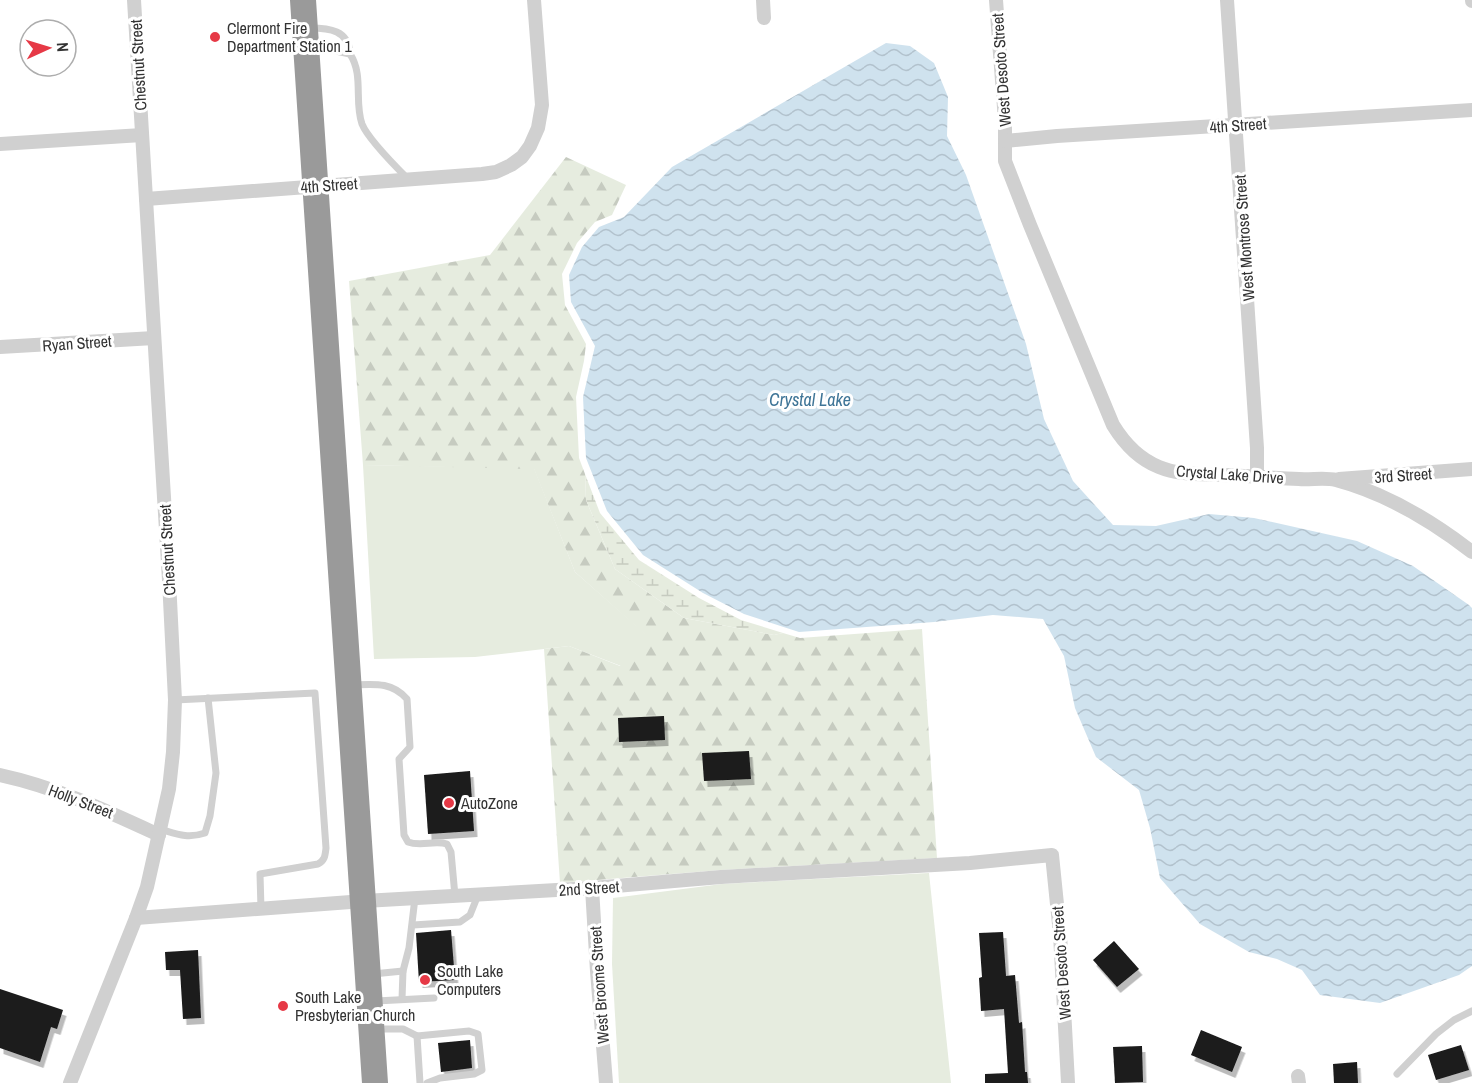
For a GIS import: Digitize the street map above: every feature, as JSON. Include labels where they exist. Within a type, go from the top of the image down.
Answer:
[{"type":"highway","points":[[303,0],[375,1083]]},
{"type":"street","name":"Chestnut Street","points":[[70,1083],[147,887],[169,789],[173,753],[175,700],[169,580],[134,0]]},
{"type":"street","name":"4th Street","points":[[146,199],[482,174],[496,172],[511,165],[522,157],[530,146],[538,128],[542,105],[534,0]]},
{"type":"street","points":[[763,0],[764,18]]},
{"type":"street","name":"West Desoto Street","points":[[996,0],[1005,141]]},
{"type":"street","name":"West Montrose Street","points":[[1227,0],[1257,448],[1257,477]]},
{"type":"street","name":"4th Street","points":[[1005,141],[1472,110]]},
{"type":"street","points":[[0,144],[142,135]]},
{"type":"street","name":"Crystal Lake Drive","points":[[1005,141],[1005,160],[1030,225],[1113,425],[1130,448],[1144,459],[1170,470],[1301,480],[1334,479],[1383,497],[1410,510],[1472,552]]},
{"type":"street","name":"Ryan Street","points":[[0,347],[154,338]]},
{"type":"street","name":"3rd Street","points":[[1334,479],[1472,469]]},
{"type":"street","name":"Holly Street","points":[[0,775],[87,801],[160,832]]},
{"type":"street","name":"West Desoto Street","points":[[1041,855],[1052,855],[1060,934],[1068,1083]]},
{"type":"street","name":"2nd Street","points":[[136,918],[592,888],[721,877],[970,863],[1041,855]]},
{"type":"street","name":"West Broome Street","points":[[592,888],[606,1083]]},
{"type":"lane","points":[[306,39],[326,28],[340,33],[350,46],[350,54],[356,65],[362,123],[376,143],[408,179]]},
{"type":"lane","points":[[306,39],[331,50],[350,54]]},
{"type":"lane","points":[[349,686],[378,684],[395,688],[407,699],[410,747],[399,759],[404,836],[408,842],[415,845],[447,844],[451,852],[455,896]]},
{"type":"lane","points":[[175,700],[315,693],[325,856],[318,864],[260,874],[261,909]]},
{"type":"lane","points":[[160,832],[185,836],[205,833],[210,816],[216,773],[208,698]]},
{"type":"lane","points":[[412,925],[460,922],[470,915],[478,895]]},
{"type":"lane","points":[[402,999],[403,971],[409,948],[415,898]]},
{"type":"lane","points":[[368,975],[403,971]]},
{"type":"lane","points":[[370,1001],[434,998]]},
{"type":"lane","points":[[1397,1074],[1436,1034],[1454,1020],[1472,1011]]},
{"type":"lane","points":[[372,1029],[403,1029],[417,1036],[469,1030],[478,1034],[482,1070],[474,1074],[440,1078],[427,1083]]},
{"type":"lane","points":[[417,1036],[420,1083]]},
{"type":"green space","points":[[566,157],[626,185],[612,215],[595,222],[577,243],[562,274],[565,305],[586,344],[576,397],[579,458],[585,474],[586,500],[615,569],[684,618],[774,635],[783,633],[800,638],[922,629],[937,858],[721,870],[560,883],[544,649],[569,646],[620,666],[648,637],[575,572],[534,469],[363,465],[349,281],[490,255]]},
{"type":"green space","points":[[363,465],[534,468],[575,572],[649,637],[621,666],[569,646],[475,657],[374,659]]},
{"type":"green space","points":[[585,474],[600,513],[639,560],[699,598],[741,620],[783,633],[774,635],[684,618],[615,569],[586,500]]},
{"type":"green space","points":[[929,873],[951,1083],[619,1083],[612,964],[613,898],[722,884]]},
{"type":"water","name":"Crystal Lake","points":[[886,43],[910,46],[934,63],[948,97],[947,136],[966,175],[1026,344],[1044,419],[1073,481],[1113,525],[1156,526],[1209,514],[1254,518],[1357,541],[1413,566],[1472,608],[1472,966],[1459,975],[1380,1003],[1320,995],[1302,970],[1277,959],[1249,952],[1200,924],[1160,878],[1150,828],[1139,790],[1096,757],[1075,708],[1064,656],[1043,619],[993,615],[934,622],[799,632],[744,614],[703,593],[643,555],[607,511],[586,458],[583,397],[595,346],[571,302],[569,275],[582,247],[599,227],[624,217],[672,167]]},
{"type":"building","points":[[664,716],[665,740],[619,742],[618,718]]},
{"type":"building","points":[[749,751],[751,779],[704,781],[702,753]]},
{"type":"building","name":"AutoZone","points":[[470,771],[474,831],[428,834],[424,775]]},
{"type":"building","points":[[451,930],[455,980],[419,982],[416,933]]},
{"type":"building","points":[[1003,932],[1006,976],[1015,975],[1028,1083],[985,1083],[985,1074],[1008,1073],[1004,1009],[981,1011],[979,978],[982,977],[979,933]]},
{"type":"building","points":[[1114,941],[1139,969],[1117,987],[1093,960]]},
{"type":"building","points":[[198,950],[201,1018],[183,1019],[180,970],[166,970],[165,952]]},
{"type":"building","points":[[0,989],[63,1010],[57,1029],[51,1027],[40,1062],[0,1048]]},
{"type":"building","points":[[1201,1030],[1242,1047],[1232,1072],[1191,1055]]},
{"type":"building","points":[[470,1040],[472,1068],[441,1072],[438,1043]]},
{"type":"building","points":[[1461,1045],[1469,1070],[1436,1080],[1428,1055]]},
{"type":"building","points":[[1142,1046],[1143,1082],[1115,1083],[1113,1047]]},
{"type":"building","points":[[1357,1062],[1358,1083],[1334,1083],[1333,1064]]},
{"type":"place","name":"Clermont Fire Department Station 1","points":[[215,37]]},
{"type":"place","name":"AutoZone","points":[[449,803]]},
{"type":"place","name":"South Lake Computers","points":[[425,980]]},
{"type":"place","name":"South Lake Presbyterian Church","points":[[283,1006]]}]
